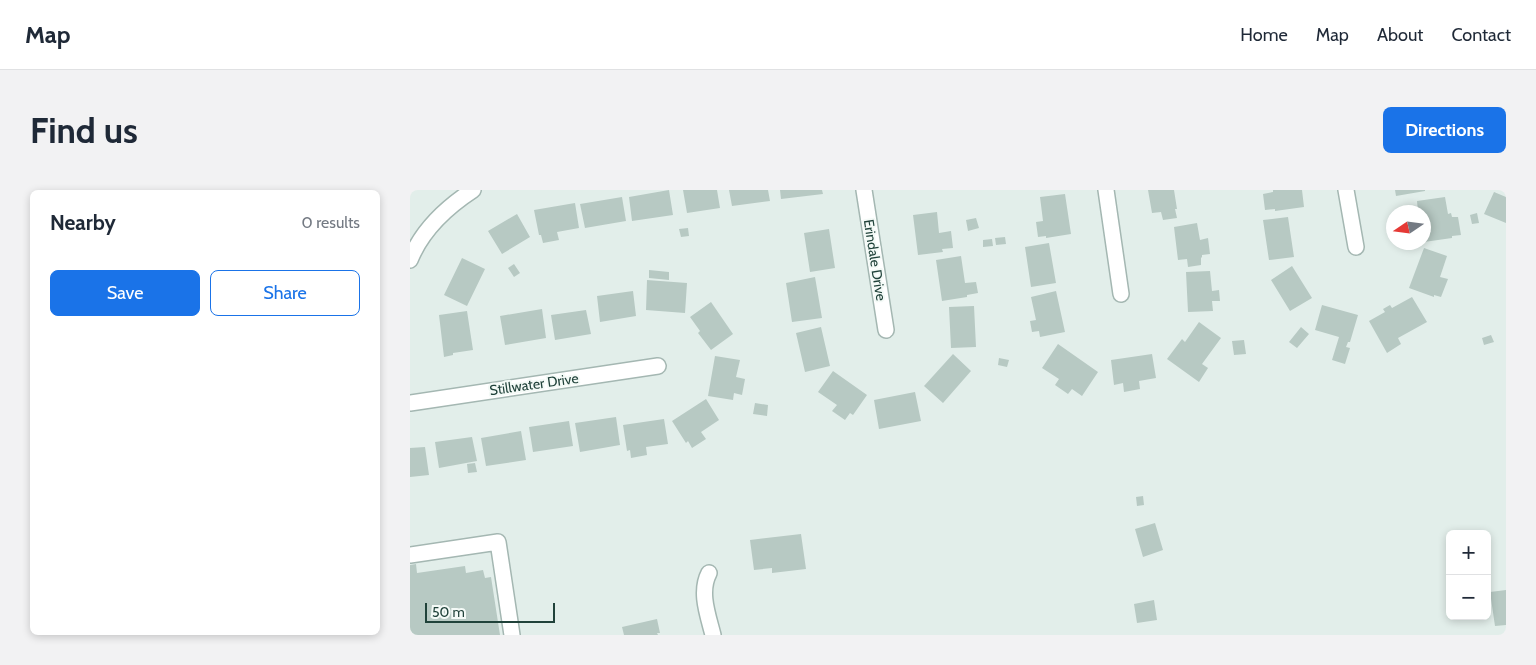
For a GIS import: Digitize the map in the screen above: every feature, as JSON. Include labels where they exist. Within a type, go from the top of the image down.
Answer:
[{"type":"street","points":[[410,260],[424,235],[440,216],[473,190]]},
{"type":"street","name":"Erindale Drive","points":[[864,190],[886,330]]},
{"type":"street","points":[[1106,190],[1122,294]]},
{"type":"street","points":[[1346,190],[1356,247]]},
{"type":"street","name":"Stillwater Drive","points":[[410,402],[658,366]]},
{"type":"street","points":[[410,555],[498,542],[512,635]]},
{"type":"street","points":[[709,573],[704,582],[705,604],[713,635]]},
{"type":"building","points":[[669,190],[673,215],[632,221],[629,197]]},
{"type":"building","points":[[683,190],[717,190],[720,208],[687,213]]},
{"type":"building","points":[[729,190],[768,190],[770,201],[732,206]]},
{"type":"building","points":[[780,190],[822,190],[823,194],[781,199]]},
{"type":"building","points":[[1148,190],[1174,190],[1177,218],[1163,220],[1161,212],[1152,213]]},
{"type":"building","points":[[1273,190],[1302,190],[1304,207],[1275,211],[1275,209],[1265,210],[1263,194],[1273,192]]},
{"type":"building","points":[[1395,190],[1425,190],[1425,191],[1396,196]]},
{"type":"building","points":[[1494,192],[1506,197],[1506,223],[1484,214]]},
{"type":"building","points":[[1065,194],[1071,234],[1046,238],[1046,236],[1038,237],[1036,222],[1043,221],[1040,197]]},
{"type":"building","points":[[622,197],[626,221],[585,228],[580,204]]},
{"type":"building","points":[[1445,197],[1448,214],[1451,213],[1452,217],[1458,217],[1461,235],[1431,241],[1431,205],[1417,205],[1417,201]]},
{"type":"building","points":[[575,203],[579,228],[557,232],[559,240],[543,243],[541,235],[539,235],[534,210]]},
{"type":"building","points":[[937,212],[939,233],[951,231],[953,248],[942,249],[943,252],[918,255],[913,215]]},
{"type":"building","points":[[1477,213],[1479,223],[1472,224],[1470,215]]},
{"type":"building","points":[[517,214],[530,237],[502,254],[488,231]]},
{"type":"building","points":[[1288,217],[1294,257],[1269,260],[1263,220]]},
{"type":"building","points":[[976,218],[979,228],[968,231],[966,220]]},
{"type":"building","points":[[1197,223],[1200,240],[1208,238],[1210,254],[1202,255],[1201,265],[1188,267],[1187,259],[1178,260],[1174,227]]},
{"type":"building","points":[[688,228],[689,236],[681,237],[679,229]]},
{"type":"building","points":[[829,229],[835,268],[810,272],[804,233]]},
{"type":"building","points":[[1005,237],[1006,244],[996,245],[995,238]]},
{"type":"building","points":[[992,239],[993,246],[983,247],[983,240]]},
{"type":"building","points":[[1049,243],[1056,283],[1031,287],[1025,247]]},
{"type":"building","points":[[1423,250],[1430,250],[1447,256],[1440,277],[1448,279],[1441,297],[1434,295],[1434,297],[1409,288]]},
{"type":"building","points":[[961,256],[965,283],[976,282],[978,293],[967,295],[967,297],[942,301],[936,260]]},
{"type":"building","points":[[462,258],[485,269],[467,306],[444,295]]},
{"type":"building","points":[[514,264],[520,273],[514,277],[508,268]]},
{"type":"building","points":[[1292,266],[1312,298],[1290,311],[1271,280]]},
{"type":"building","points":[[649,270],[669,272],[669,280],[649,278]]},
{"type":"building","points":[[1210,271],[1212,291],[1219,290],[1220,301],[1212,301],[1213,311],[1188,312],[1186,272]]},
{"type":"building","points":[[815,277],[822,318],[792,322],[786,283]]},
{"type":"building","points":[[647,280],[687,283],[685,313],[646,310]]},
{"type":"building","points":[[633,291],[636,316],[600,322],[597,296]]},
{"type":"building","points":[[1056,291],[1065,332],[1040,337],[1039,331],[1032,332],[1030,321],[1036,320],[1031,297]]},
{"type":"building","points":[[1412,297],[1427,322],[1398,338],[1401,344],[1387,353],[1369,321],[1385,312],[1383,309],[1390,305],[1392,308]]},
{"type":"building","points":[[711,302],[733,334],[711,350],[698,333],[700,331],[690,317]]},
{"type":"building","points":[[1322,305],[1358,315],[1350,342],[1348,342],[1346,347],[1350,348],[1345,364],[1332,360],[1339,337],[1315,330]]},
{"type":"building","points":[[974,306],[976,347],[951,348],[949,307]]},
{"type":"building","points":[[542,309],[546,338],[505,345],[500,316]]},
{"type":"building","points":[[586,310],[591,334],[555,340],[551,315]]},
{"type":"building","points":[[467,311],[473,350],[453,353],[453,355],[444,357],[439,315]]},
{"type":"building","points":[[1199,322],[1221,338],[1202,364],[1208,368],[1199,382],[1167,359],[1182,339],[1185,342]]},
{"type":"building","points":[[821,327],[830,366],[805,372],[796,333]]},
{"type":"building","points":[[1301,327],[1309,334],[1297,348],[1289,342]]},
{"type":"building","points":[[1491,335],[1494,342],[1484,345],[1482,338]]},
{"type":"building","points":[[1244,340],[1246,354],[1234,355],[1232,341]]},
{"type":"building","points":[[1058,344],[1098,372],[1082,396],[1072,389],[1068,394],[1055,385],[1059,379],[1042,368]]},
{"type":"building","points":[[953,354],[971,371],[943,403],[924,386]]},
{"type":"building","points":[[1152,354],[1156,378],[1139,381],[1140,389],[1124,392],[1123,383],[1114,385],[1111,360]]},
{"type":"building","points":[[715,356],[740,360],[736,377],[745,379],[742,395],[734,393],[733,400],[708,396]]},
{"type":"building","points":[[999,358],[1009,360],[1007,367],[998,365]]},
{"type":"building","points":[[833,371],[867,395],[853,415],[850,413],[845,420],[832,411],[837,405],[818,392]]},
{"type":"building","points":[[915,392],[921,421],[879,429],[874,400]]},
{"type":"building","points":[[706,399],[719,420],[701,432],[706,439],[692,448],[688,441],[686,443],[672,421]]},
{"type":"building","points":[[755,403],[768,405],[767,416],[753,414]]},
{"type":"building","points":[[616,417],[620,445],[580,452],[575,423]]},
{"type":"building","points":[[664,419],[668,444],[646,447],[647,455],[631,458],[630,450],[627,451],[623,425]]},
{"type":"building","points":[[569,421],[573,446],[533,452],[529,427]]},
{"type":"building","points":[[521,431],[526,460],[486,466],[481,438]]},
{"type":"building","points":[[472,437],[477,461],[439,468],[435,442]]},
{"type":"building","points":[[425,447],[429,475],[410,477],[410,448]]},
{"type":"building","points":[[475,463],[477,472],[468,473],[467,464]]},
{"type":"building","points":[[1143,496],[1144,505],[1137,506],[1136,497]]},
{"type":"building","points":[[1155,523],[1163,550],[1143,557],[1135,529]]},
{"type":"building","points":[[801,534],[806,569],[772,573],[772,568],[754,570],[750,540]]},
{"type":"building","points":[[416,564],[417,573],[465,566],[466,573],[483,570],[485,578],[491,577],[500,635],[410,635],[410,565]]},
{"type":"building","points":[[1506,590],[1506,625],[1495,626],[1491,592]]},
{"type":"building","points":[[1154,600],[1157,620],[1137,623],[1134,604]]},
{"type":"building","points":[[657,619],[660,633],[657,633],[658,635],[624,635],[622,627]]}]
